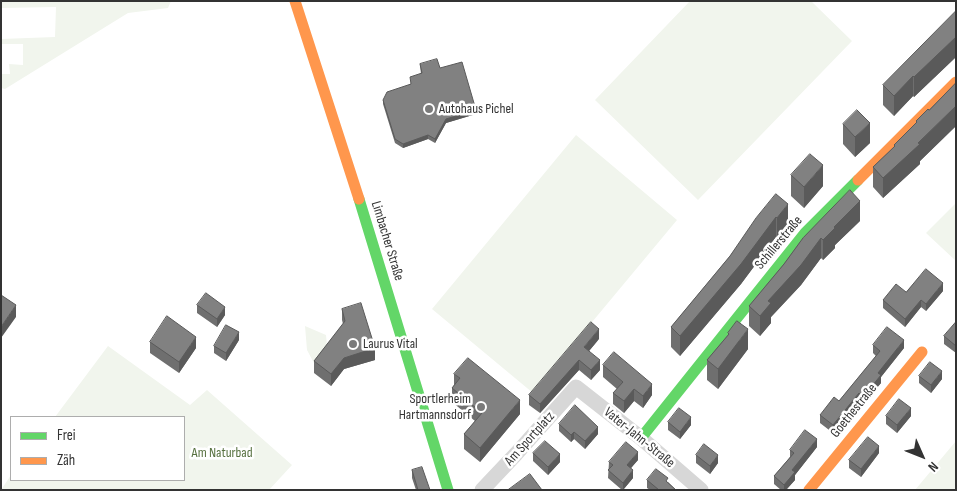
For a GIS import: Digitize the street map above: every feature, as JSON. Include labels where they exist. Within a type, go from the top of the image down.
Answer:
[{"type":"street","name":"Limbacher Straße","points":[[295,1],[335,122],[448,490]]},
{"type":"street","name":"Schillerstraße","points":[[641,438],[805,233],[956,82]]},
{"type":"street","name":"Goethestraße","points":[[809,490],[922,352]]},
{"type":"street","name":"Vater-Jahn-Straße","points":[[576,387],[641,438],[701,490]]},
{"type":"street","name":"Am Sportplatz","points":[[482,490],[576,387]]},
{"type":"green space","points":[[1,1],[171,1],[168,8],[128,13],[5,89],[1,88],[1,74],[10,74],[9,64],[23,65],[23,44],[1,44],[1,39],[55,37],[56,7],[1,8]]},
{"type":"green space","points":[[690,1],[811,1],[852,41],[698,200],[595,100]]},
{"type":"green space","points":[[576,135],[677,220],[533,393],[432,309]]},
{"type":"green space","points":[[956,203],[956,261],[926,233]]},
{"type":"green space","points":[[305,326],[326,335],[330,352],[315,365],[307,350]]},
{"type":"green space","name":"Am Naturbad","points":[[108,346],[190,405],[207,390],[292,465],[269,490],[1,490],[10,476],[10,481],[185,481],[185,416],[56,416]]},
{"type":"green space","points":[[956,441],[956,490],[915,490]]},
{"type":"building","points":[[956,11],[956,37],[894,96],[883,85]]},
{"type":"building","name":"Autohaus Pichel","points":[[437,59],[440,68],[462,62],[476,110],[446,119],[435,139],[428,135],[403,144],[395,139],[383,100],[387,92],[411,84],[410,77],[422,73],[420,64]]},
{"type":"building","points":[[956,83],[956,106],[918,143],[920,144],[883,178],[873,167],[895,146],[916,121]]},
{"type":"building","points":[[857,110],[870,123],[855,137],[843,124]]},
{"type":"building","points":[[810,154],[823,165],[804,187],[791,175]]},
{"type":"building","points":[[850,190],[860,201],[823,240],[821,238],[801,265],[768,301],[771,303],[760,316],[749,306],[803,238]]},
{"type":"building","points":[[776,194],[788,204],[741,264],[680,336],[671,327],[730,256],[756,218]]},
{"type":"building","points":[[926,269],[943,283],[926,304],[921,300],[905,319],[883,300],[896,284],[906,292]]},
{"type":"building","points":[[206,293],[225,307],[217,319],[197,305]]},
{"type":"building","points":[[1,295],[16,305],[1,327]]},
{"type":"building","name":"Laurus Vital","points":[[361,303],[375,348],[344,358],[331,374],[314,361],[345,321],[342,309]]},
{"type":"building","points":[[167,316],[196,337],[179,362],[150,342]]},
{"type":"building","points":[[737,321],[748,329],[718,369],[707,360],[729,334]]},
{"type":"building","points":[[591,322],[599,329],[584,347],[600,360],[591,370],[579,360],[540,404],[529,395]]},
{"type":"building","points":[[956,322],[956,346],[944,336]]},
{"type":"building","points":[[226,325],[239,332],[226,353],[214,346]]},
{"type":"building","points":[[887,327],[904,340],[878,373],[881,375],[863,397],[859,393],[833,425],[820,415],[834,397],[839,401],[880,351],[873,345]]},
{"type":"building","points":[[614,352],[652,384],[643,396],[634,389],[624,401],[613,393],[623,382],[603,365]]},
{"type":"building","points":[[468,358],[520,400],[480,448],[464,434],[482,413],[452,388],[460,378],[454,374]]},
{"type":"building","points":[[930,362],[942,371],[931,385],[919,376]]},
{"type":"building","points":[[899,399],[911,408],[897,425],[886,416]]},
{"type":"building","points":[[575,405],[598,427],[585,441],[574,432],[571,435],[559,424]]},
{"type":"building","points":[[679,408],[691,417],[680,432],[668,422]]},
{"type":"building","points":[[805,430],[817,439],[792,470],[795,472],[784,485],[774,476],[794,453],[790,450]]},
{"type":"building","points":[[868,437],[879,446],[861,469],[849,460]]},
{"type":"building","points":[[545,441],[560,454],[548,467],[533,453]]},
{"type":"building","points":[[626,442],[638,452],[627,465],[633,470],[623,483],[608,470],[613,465],[609,462]]},
{"type":"building","points":[[704,444],[718,455],[710,466],[696,455]]},
{"type":"building","points":[[422,467],[430,490],[418,490],[412,470]]},
{"type":"building","points":[[656,469],[668,478],[666,481],[676,490],[659,490],[647,480]]},
{"type":"building","points":[[530,474],[542,490],[508,490]]},
{"type":"traffic: fast","points":[[641,438],[805,233],[858,180]]},
{"type":"traffic: fast","points":[[359,199],[448,490]]},
{"type":"traffic: slow","points":[[295,1],[359,199]]},
{"type":"traffic: slow","points":[[858,180],[956,82]]},
{"type":"traffic: slow","points":[[809,490],[922,352]]},
{"type":"place","name":"Autohaus Pichel","points":[[429,109]]},
{"type":"place","name":"Laurus Vital","points":[[353,344]]},
{"type":"place","name":"Sportlerheim Hartmannsdorf","points":[[481,407]]}]
